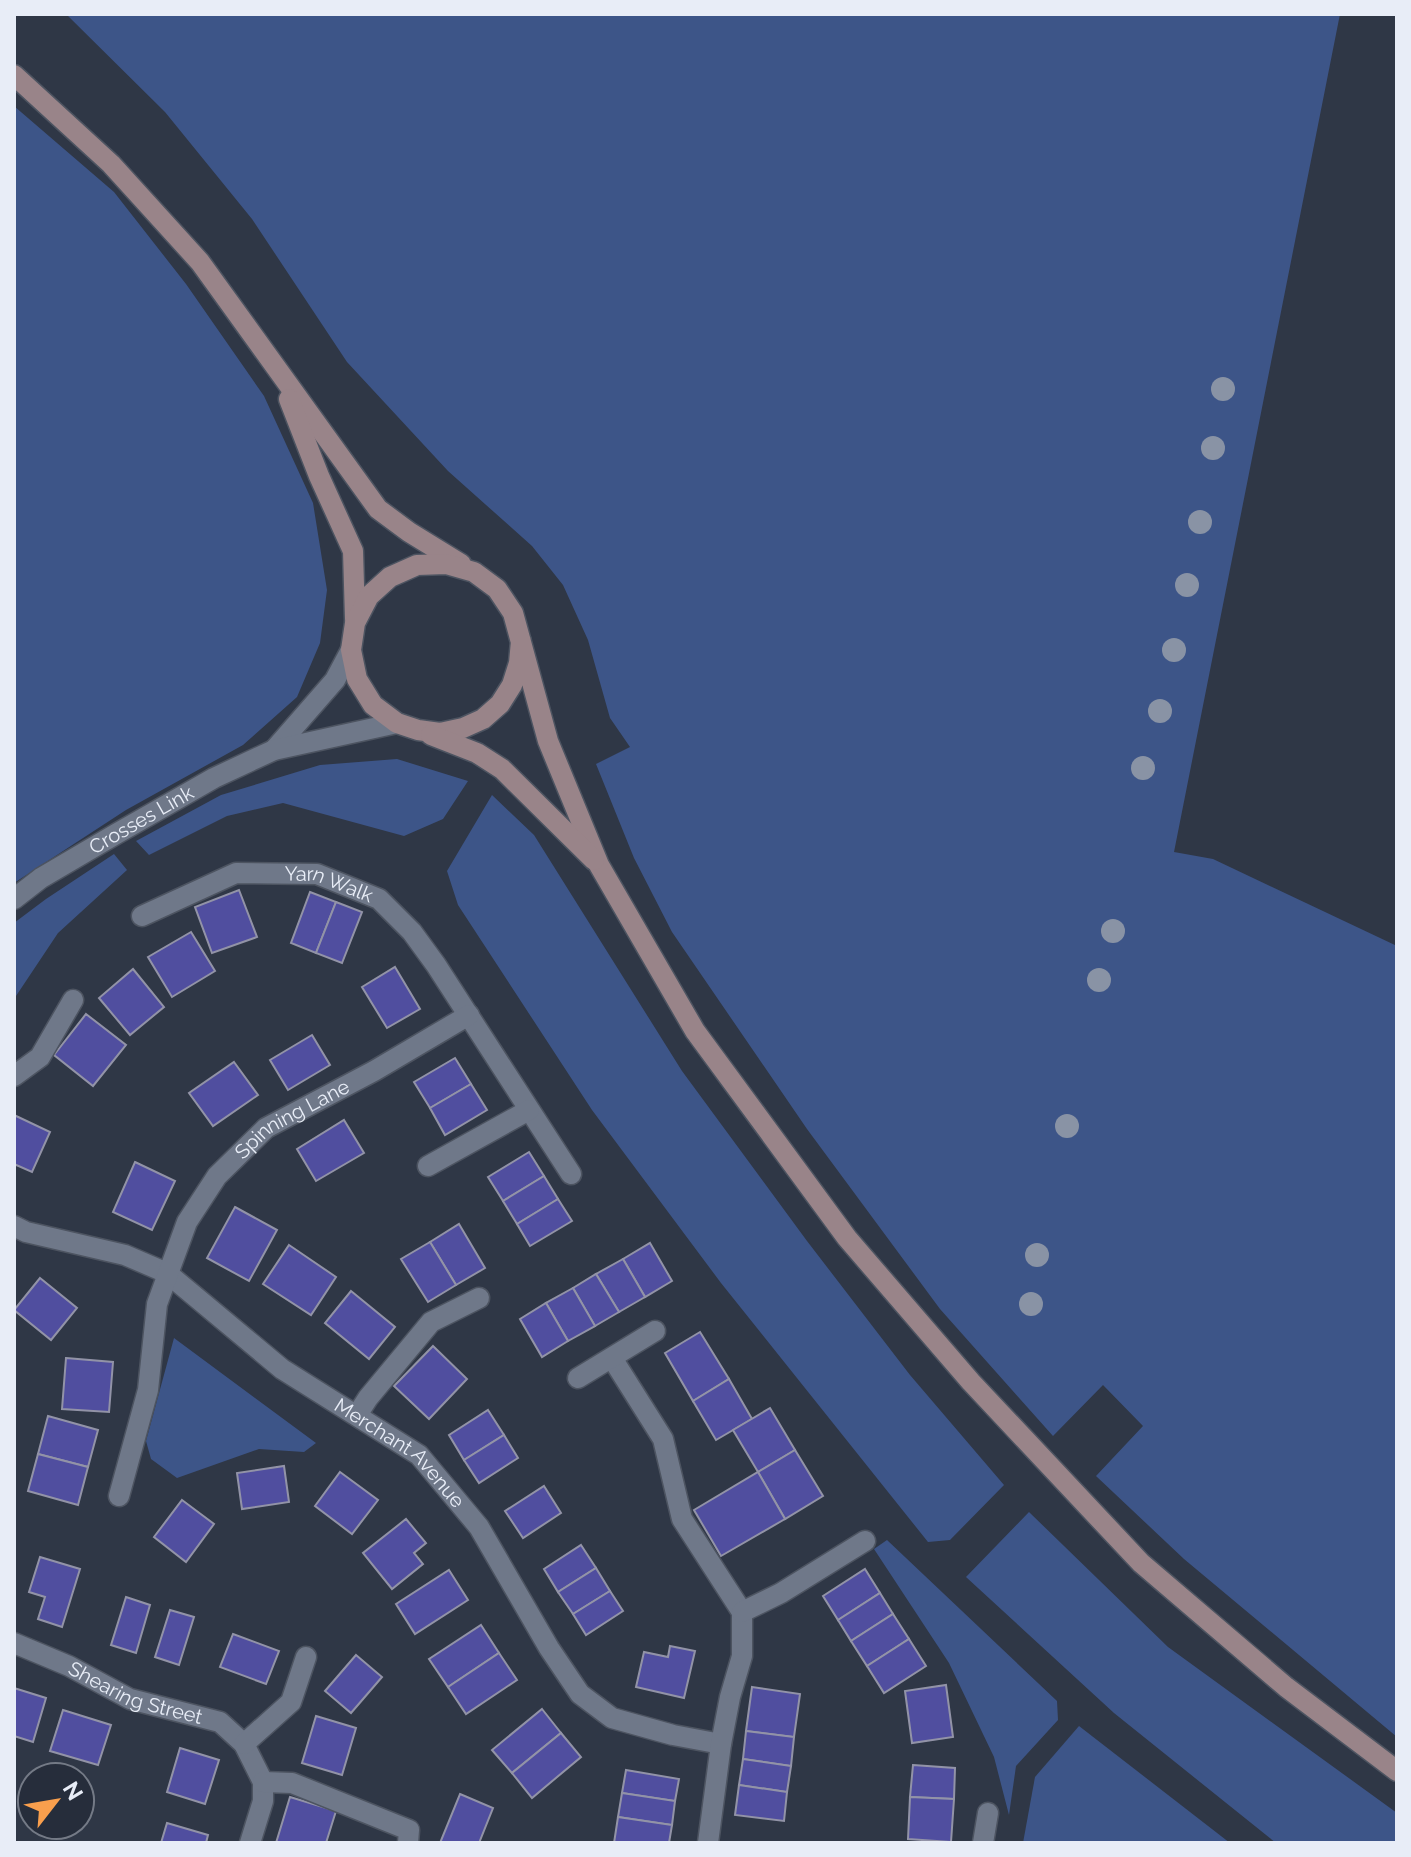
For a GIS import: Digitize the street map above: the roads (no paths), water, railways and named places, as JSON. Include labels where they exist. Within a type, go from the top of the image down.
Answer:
[{"type":"main road","points":[[14,75],[111,164],[166,222],[244,319],[279,373],[378,509],[497,589],[513,613],[548,741],[599,865],[695,1031],[847,1238],[971,1382],[1141,1563],[1286,1687],[1397,1771]]},
{"type":"main road","points":[[279,373],[319,476],[353,551],[355,623],[351,650],[357,679],[373,705],[397,723],[477,753],[502,769],[599,865]]},
{"type":"main road","points":[[355,623],[369,596],[379,586],[390,577],[417,565],[446,564],[474,572]]},
{"type":"main road","points":[[418,730],[440,733],[483,719],[500,704],[512,685],[519,663],[521,641]]},
{"type":"street","points":[[274,750],[335,680],[351,650]]},
{"type":"street","points":[[274,750],[397,723]]},
{"type":"street","name":"Crosses Link","points":[[14,899],[41,878],[214,778],[274,750]]},
{"type":"street","name":"Yarn Walk","points":[[142,916],[236,873],[317,874],[379,899],[412,932],[571,1174]]},
{"type":"street","points":[[14,1076],[40,1057],[73,1000]]},
{"type":"street","name":"Spinning Lane","points":[[119,1496],[148,1390],[157,1304],[187,1222],[217,1176],[266,1128],[374,1071],[469,1015]]},
{"type":"street","points":[[428,1166],[529,1110]]},
{"type":"street","name":"Merchant Avenue","points":[[14,1226],[26,1232],[125,1255],[167,1273],[282,1369],[419,1455],[479,1527],[549,1648],[580,1694],[612,1718],[721,1744]]},
{"type":"street","points":[[357,1415],[431,1322],[479,1298]]},
{"type":"street","points":[[578,1378],[655,1331]]},
{"type":"street","points":[[612,1358],[663,1439],[682,1519],[742,1612],[742,1656],[721,1744],[708,1843]]},
{"type":"street","points":[[742,1612],[781,1593],[865,1541]]},
{"type":"street","name":"Shearing Street","points":[[14,1643],[69,1666],[130,1699],[220,1722],[244,1744],[263,1782]]},
{"type":"street","points":[[244,1744],[291,1702],[306,1657]]},
{"type":"street","points":[[250,1843],[263,1801],[263,1782],[292,1783],[409,1830],[408,1843]]},
{"type":"street","points":[[983,1843],[988,1813]]}]
